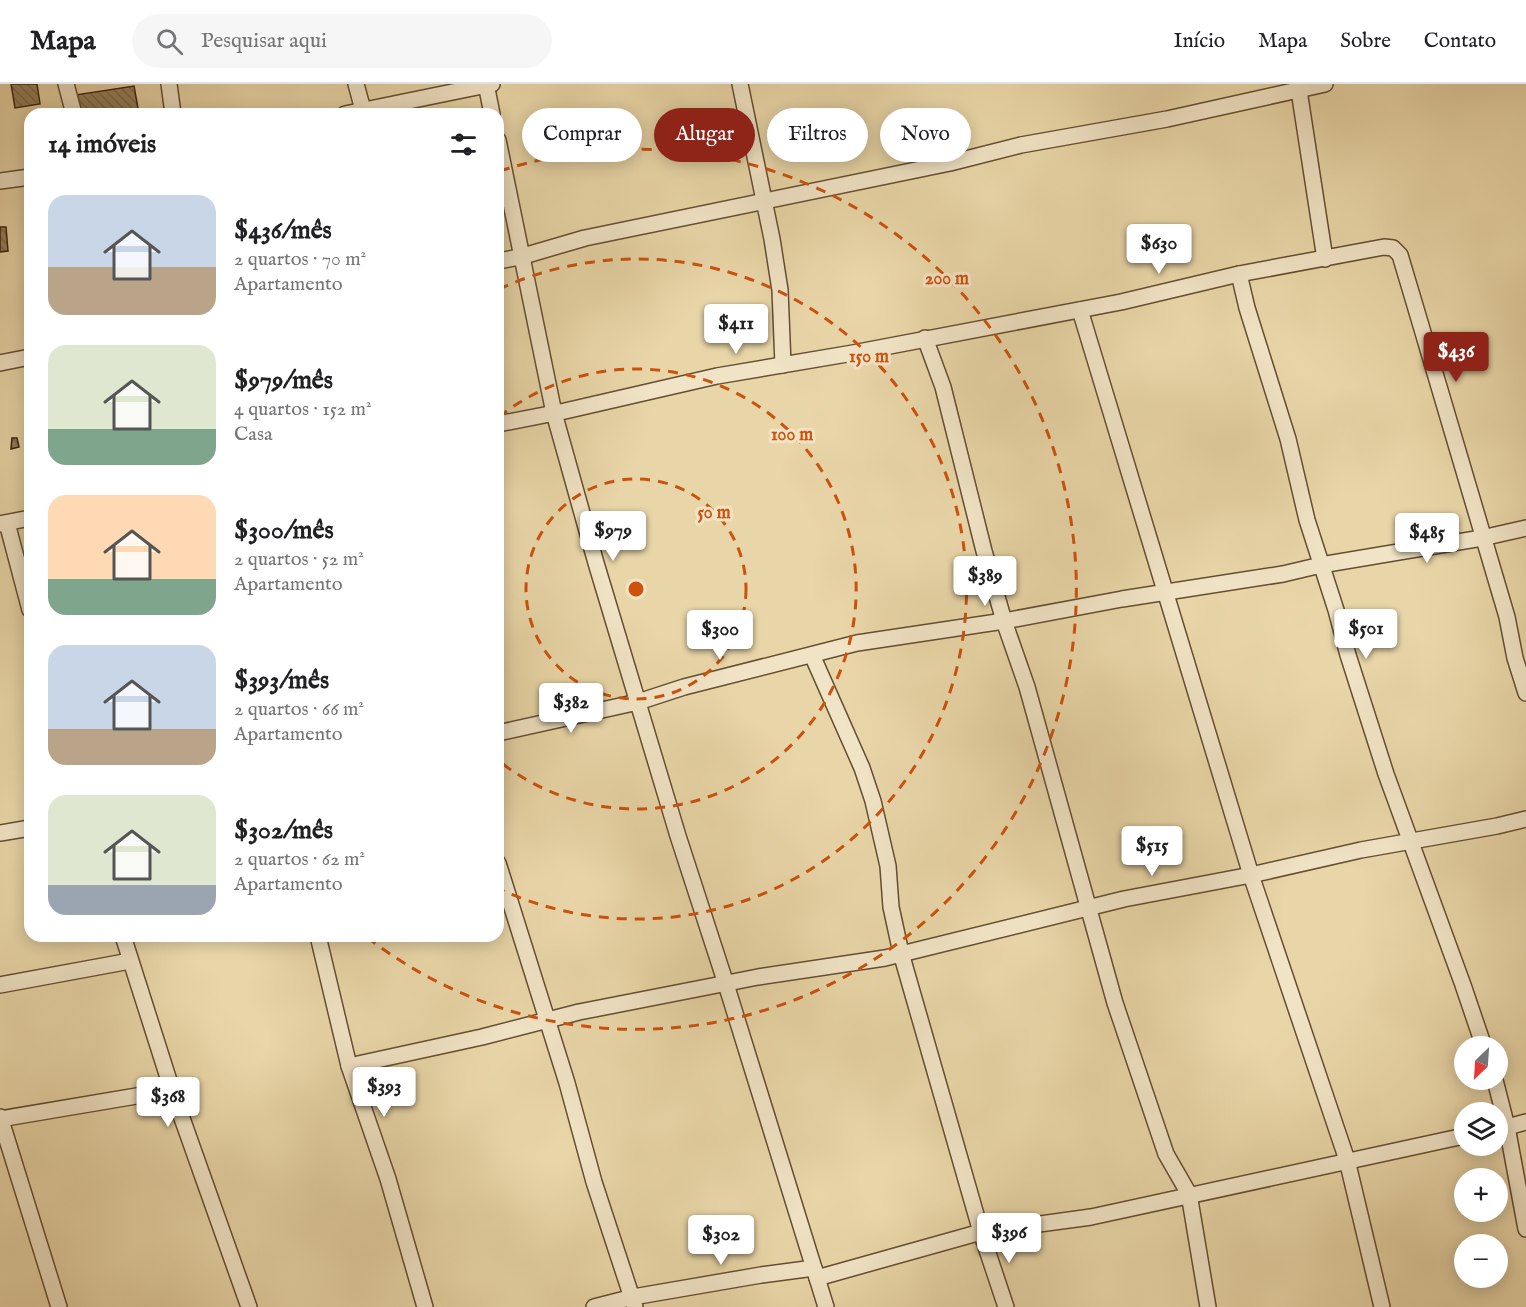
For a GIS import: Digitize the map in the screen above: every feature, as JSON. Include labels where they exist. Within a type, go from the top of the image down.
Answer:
[{"type":"street","points":[[66,84],[72,108]]},
{"type":"street","points":[[169,84],[172,108]]},
{"type":"street","points":[[356,84],[362,108]]},
{"type":"street","points":[[740,84],[765,200],[780,290],[783,365]]},
{"type":"street","points":[[504,260],[585,238],[950,163],[1021,145],[1167,119],[1299,87],[1325,84]]},
{"type":"street","points":[[373,108],[488,85],[491,108]]},
{"type":"street","points":[[1299,87],[1325,259]]},
{"type":"street","points":[[504,173],[554,413],[638,702],[826,1307]]},
{"type":"street","points":[[0,181],[24,178]]},
{"type":"street","points":[[504,423],[717,376],[1080,310],[1239,274],[1384,247],[1393,248],[1400,255],[1459,452],[1482,538],[1507,617],[1515,658],[1526,693]]},
{"type":"street","points":[[1239,274],[1288,439],[1307,520],[1372,730],[1480,1036]]},
{"type":"street","points":[[1080,310],[1251,875],[1347,1160],[1382,1307]]},
{"type":"street","points":[[926,338],[943,387],[984,551],[1004,621],[1027,687],[1115,1003],[1166,1154],[1189,1194],[1208,1307]]},
{"type":"street","points":[[0,363],[24,358]]},
{"type":"street","points":[[24,519],[3,524],[24,591]]},
{"type":"street","points":[[504,732],[638,702],[684,687],[857,643],[1283,574],[1526,528]]},
{"type":"street","points":[[812,655],[862,768],[876,811],[888,866],[891,907],[901,953],[981,1232],[1006,1307]]},
{"type":"street","points":[[349,1066],[482,1037],[579,1012],[726,984],[863,962],[988,934],[1089,907],[1251,875],[1361,850],[1526,819]]},
{"type":"street","points":[[0,833],[24,829]]},
{"type":"street","points":[[504,882],[567,1083],[594,1182],[634,1302]]},
{"type":"street","points":[[125,942],[172,1090],[249,1307]]},
{"type":"street","points":[[319,942],[349,1066],[388,1179],[425,1307]]},
{"type":"street","points":[[0,985],[130,961]]},
{"type":"street","points":[[59,1307],[0,1118],[172,1090]]},
{"type":"street","points":[[1508,1126],[1526,1122]]},
{"type":"street","points":[[594,1307],[634,1302],[761,1275],[815,1273],[981,1232],[1091,1217],[1454,1138]]},
{"type":"street","points":[[1508,1153],[1526,1229]]},
{"type":"building","points":[[11,84],[37,84],[40,104],[15,108]]},
{"type":"building","points":[[134,86],[138,108],[78,108],[75,95]]},
{"type":"building","points":[[0,227],[6,227],[8,251],[0,252]]},
{"type":"building","points":[[12,438],[17,438],[19,447],[11,449]]}]
